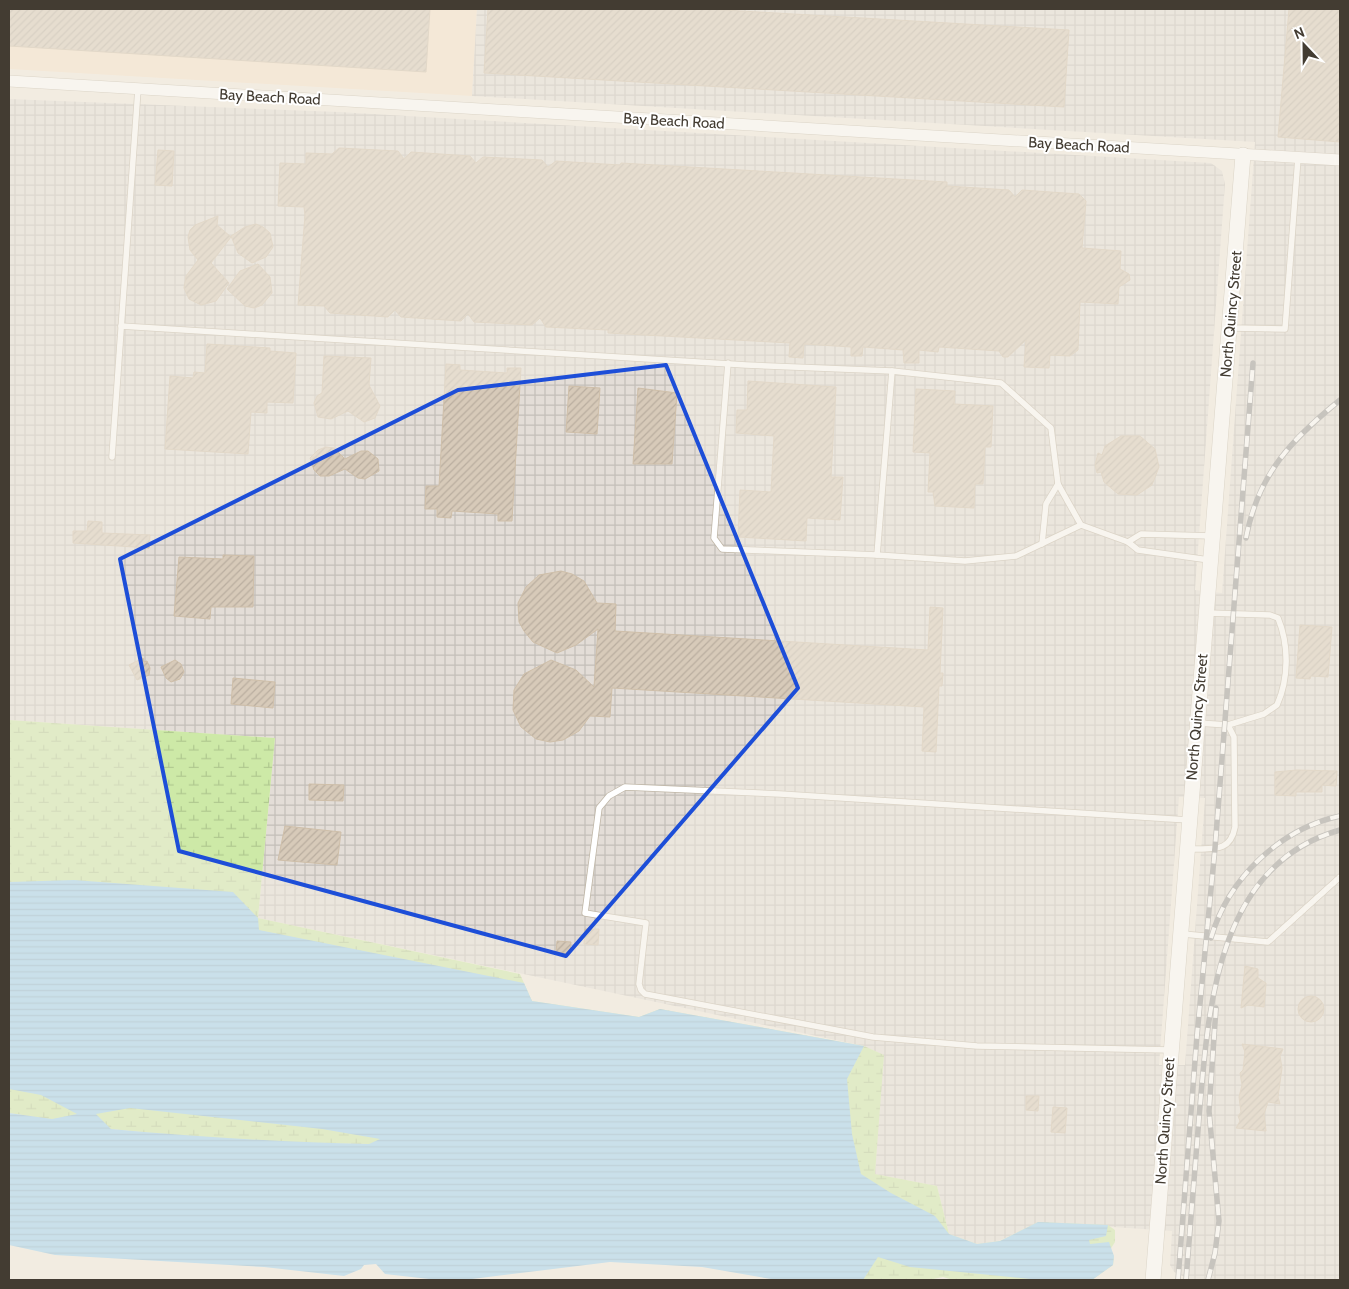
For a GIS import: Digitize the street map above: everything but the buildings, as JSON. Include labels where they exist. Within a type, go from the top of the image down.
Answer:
[{"type":"street","name":"Bay Beach Road","points":[[9,81],[1340,160]]},
{"type":"street","name":"North Quincy Street","points":[[1153,1280],[1243,154]]},
{"type":"lane","points":[[112,457],[138,89]]},
{"type":"lane","points":[[1229,328],[1284,329],[1298,158]]},
{"type":"lane","points":[[121,326],[728,363],[892,371],[1001,383],[1051,428],[1058,484],[1081,526],[1128,542],[1138,550],[1210,560]]},
{"type":"lane","points":[[728,363],[714,538],[722,549],[877,555],[965,561],[1016,556],[1081,526]]},
{"type":"lane","points":[[877,555],[892,371]]},
{"type":"lane","points":[[1042,544],[1046,504],[1058,484]]},
{"type":"lane","points":[[1128,542],[1141,534],[1212,536]]},
{"type":"lane","points":[[1197,722],[1228,725],[1264,714],[1277,705],[1284,682],[1286,643],[1278,618],[1270,614],[1206,613]]},
{"type":"lane","points":[[1186,849],[1224,847],[1233,839],[1235,827],[1234,738],[1228,725]]},
{"type":"lane","points":[[1170,1050],[977,1046],[873,1037],[646,994],[641,990],[639,984],[646,922],[584,913],[599,808],[609,796],[625,787],[780,794],[1189,820]]},
{"type":"lane","points":[[1180,934],[1268,942],[1340,877]]},
{"type":"highlighted area","points":[[666,365],[798,688],[566,956],[179,851],[120,559],[458,390]]},
{"type":"shaded area","points":[[9,9],[477,9],[472,96],[9,69]]},
{"type":"shaded area","points":[[477,9],[1340,9],[1340,1280],[1191,1280],[1174,1272],[1170,1265],[1172,1231],[1039,1222],[999,1241],[977,1244],[949,1234],[937,1186],[875,1174],[883,1055],[864,1046],[258,918],[275,738],[9,720],[9,99],[339,112],[1211,163],[1222,171],[1225,184],[1195,590],[1222,593],[1255,142],[472,96]],"holes":[[[1179,797],[1205,798],[1185,1065],[1159,1065]]]},
{"type":"green space","points":[[9,720],[275,738],[258,918],[520,974],[532,1001],[639,1017],[660,1009],[864,1046],[884,1055],[875,1174],[937,1186],[949,1234],[977,1244],[1000,1241],[1038,1222],[1108,1225],[1115,1230],[1115,1242],[1110,1250],[1114,1256],[1113,1265],[1092,1280],[953,1280],[943,1277],[929,1280],[772,1280],[713,1192],[369,1144],[289,1143],[181,1136],[111,1129],[9,1113]]},
{"type":"water","points":[[74,880],[233,892],[258,918],[259,930],[524,983],[532,1001],[639,1017],[660,1009],[864,1046],[847,1079],[852,1134],[861,1174],[891,1193],[935,1216],[949,1234],[977,1244],[1000,1241],[1038,1222],[1108,1225],[1106,1236],[1089,1240],[1090,1244],[1109,1242],[1114,1256],[1113,1265],[1092,1280],[1040,1280],[910,1267],[878,1257],[863,1280],[777,1280],[702,1267],[610,1262],[464,1280],[438,1280],[385,1274],[376,1264],[364,1265],[361,1269],[344,1276],[264,1267],[55,1255],[9,1245],[9,1113],[52,1119],[77,1114],[41,1095],[9,1089],[9,882]],"holes":[[[130,1108],[322,1129],[380,1139],[369,1144],[240,1139],[143,1132],[111,1129],[96,1114]]]},
{"type":"railway","points":[[1178,1280],[1197,1035],[1215,848],[1253,363]]},
{"type":"railway","points":[[1246,538],[1259,495],[1268,476],[1292,444],[1340,400]]},
{"type":"railway","points":[[1211,938],[1219,916],[1230,896],[1243,877],[1259,860],[1296,832],[1340,816]]},
{"type":"railway","points":[[1186,1280],[1207,1033],[1226,947],[1243,909],[1266,875],[1298,848],[1340,830]]},
{"type":"railway","points":[[1208,1280],[1215,1253],[1219,1221],[1209,1111],[1216,1008]]}]
